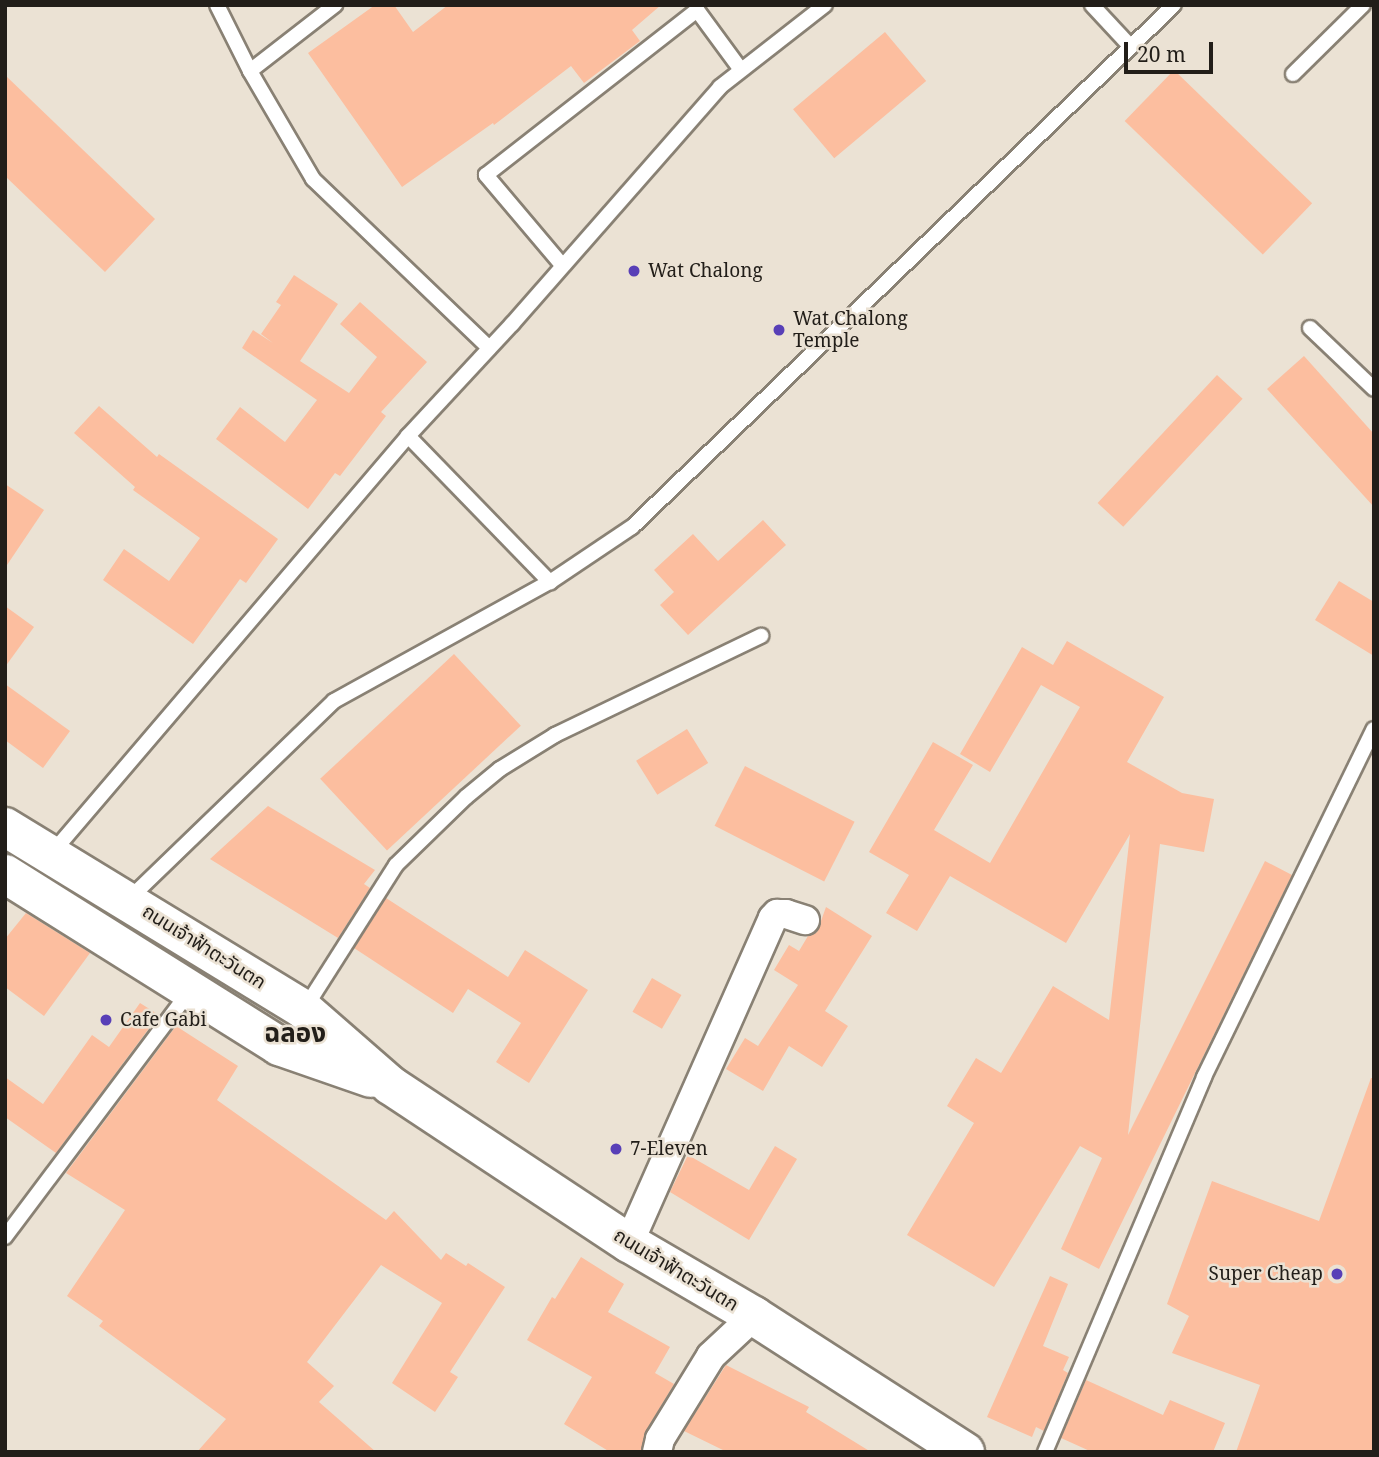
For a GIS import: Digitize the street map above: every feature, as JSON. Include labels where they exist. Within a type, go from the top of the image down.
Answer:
[{"type":"main road","name":"ถนนเจ้าฟ้าตะวันตก","points":[[5,827],[303,1009],[390,1085],[629,1243],[754,1315],[965,1452]]},
{"type":"main road","points":[[15,879],[51,854]]},
{"type":"main road","name":"ถนนเจ้าฟ้าตะวันตก","points":[[15,879],[99,935],[279,1046],[390,1085]]},
{"type":"main road","points":[[99,935],[128,900]]},
{"type":"street","points":[[629,1243],[773,918],[777,914],[786,914],[805,920]]},
{"type":"street","points":[[657,1452],[660,1439],[711,1356],[754,1315]]},
{"type":"lane","points":[[217,5],[250,71],[313,179],[489,348]]},
{"type":"lane","points":[[250,71],[335,5]]},
{"type":"lane","points":[[51,854],[408,436],[720,87],[825,5]]},
{"type":"lane","points":[[1092,5],[1131,47]]},
{"type":"lane","points":[[128,900],[334,701],[550,582],[632,527],[1174,5]]},
{"type":"lane","points":[[1293,74],[1363,5]]},
{"type":"lane","points":[[562,265],[486,176],[697,10],[741,70]]},
{"type":"lane","points":[[1310,328],[1374,389]]},
{"type":"lane","points":[[408,436],[550,582]]},
{"type":"lane","points":[[303,1009],[396,865],[466,797],[500,769],[555,735],[761,636]]},
{"type":"lane","points":[[1045,1452],[1204,1077],[1374,729]]},
{"type":"lane","points":[[5,1237],[189,991]]},
{"type":"building","points":[[375,5],[394,5],[413,32],[448,5],[661,5],[632,30],[640,41],[584,83],[571,66],[494,125],[493,123],[402,187],[308,53]]},
{"type":"building","points":[[885,32],[926,81],[834,158],[793,109]]},
{"type":"building","points":[[1174,70],[1312,203],[1263,254],[1125,121]]},
{"type":"building","points":[[5,75],[155,219],[105,272],[5,176]]},
{"type":"building","points":[[294,275],[338,304],[300,361],[349,393],[377,357],[340,324],[360,302],[427,362],[381,412],[386,416],[340,476],[335,473],[308,509],[216,439],[240,407],[285,442],[317,400],[242,348],[253,330],[273,343],[261,334],[281,305],[276,302]]},
{"type":"building","points":[[1304,356],[1374,434],[1374,507],[1267,389]]},
{"type":"building","points":[[1217,375],[1243,399],[1123,527],[1098,503]]},
{"type":"building","points":[[99,406],[157,457],[159,454],[278,539],[246,583],[240,579],[193,644],[103,580],[124,549],[169,581],[200,538],[133,490],[135,487],[74,433]]},
{"type":"building","points":[[5,484],[44,510],[5,568]]},
{"type":"building","points":[[763,520],[786,545],[688,635],[660,605],[674,592],[654,570],[693,534],[718,561]]},
{"type":"building","points":[[1339,581],[1374,602],[1374,656],[1315,620]]},
{"type":"building","points":[[5,606],[34,627],[5,667]]},
{"type":"building","points":[[1067,641],[1164,697],[1127,762],[1182,793],[1214,799],[1204,852],[1160,844],[1128,1135],[1265,861],[1292,875],[1099,1269],[1061,1249],[1102,1158],[1080,1146],[994,1287],[907,1235],[974,1123],[947,1106],[976,1058],[1001,1073],[1053,986],[1109,1020],[1130,834],[1066,943],[950,876],[917,931],[886,913],[909,875],[869,852],[933,742],[973,765],[934,830],[990,863],[1080,707],[1041,685],[990,772],[960,754],[1022,647],[1053,665]]},
{"type":"building","points":[[454,654],[521,726],[387,850],[320,779]]},
{"type":"building","points":[[5,684],[70,731],[43,768],[5,740]]},
{"type":"building","points":[[687,729],[708,763],[657,795],[636,761]]},
{"type":"building","points":[[745,766],[855,822],[824,882],[715,826]]},
{"type":"building","points":[[268,806],[375,870],[364,884],[370,888],[338,938],[210,859]]},
{"type":"building","points":[[386,898],[508,977],[525,950],[588,990],[529,1083],[496,1062],[521,1023],[468,989],[453,1013],[354,948]]},
{"type":"building","points":[[826,907],[872,936],[825,1011],[848,1026],[822,1067],[789,1046],[763,1091],[726,1069],[745,1038],[758,1046],[798,985],[774,970],[789,945],[799,951],[808,936],[817,932]]},
{"type":"building","points":[[26,913],[90,953],[44,1016],[5,987],[5,939]]},
{"type":"building","points":[[652,978],[681,995],[662,1029],[632,1012]]},
{"type":"building","points":[[140,1003],[159,1015],[56,1153],[5,1117],[5,1077],[43,1104],[92,1035],[109,1047]]},
{"type":"building","points":[[176,1026],[238,1066],[217,1100],[386,1220],[394,1211],[441,1260],[446,1253],[466,1266],[468,1263],[505,1287],[450,1372],[458,1377],[435,1412],[392,1383],[442,1303],[381,1265],[307,1362],[334,1386],[319,1402],[376,1452],[197,1452],[226,1419],[99,1326],[103,1321],[67,1296],[125,1210],[66,1173]]},
{"type":"building","points":[[1371,1078],[1374,1078],[1374,1452],[1236,1452],[1260,1385],[1172,1353],[1189,1316],[1167,1304],[1212,1181],[1319,1221]]},
{"type":"building","points":[[775,1146],[797,1159],[749,1240],[670,1192],[688,1155],[749,1190]]},
{"type":"building","points":[[581,1257],[624,1284],[608,1312],[670,1347],[655,1373],[674,1384],[646,1431],[641,1452],[610,1452],[564,1424],[592,1377],[527,1340],[552,1297],[555,1299]]},
{"type":"building","points":[[1050,1276],[1068,1284],[1043,1346],[1069,1357],[1063,1370],[1068,1373],[1044,1431],[1036,1427],[1032,1437],[987,1417]]},
{"type":"building","points":[[726,1365],[809,1407],[806,1412],[871,1452],[727,1452],[684,1431]]},
{"type":"building","points":[[1086,1380],[1163,1415],[1170,1400],[1225,1423],[1213,1452],[1092,1452],[1061,1438]]},
{"type":"place","name":"Wat Chalong","points":[[634,271]]},
{"type":"place","name":"Wat Chalong Temple","points":[[779,330]]},
{"type":"place","name":"Cafe Gabi","points":[[106,1020]]},
{"type":"place","name":"7-Eleven","points":[[616,1149]]},
{"type":"place","name":"Super Cheap","points":[[1337,1274]]},
{"type":"district","name":"ฉลอง","points":[[295,1033]]}]
